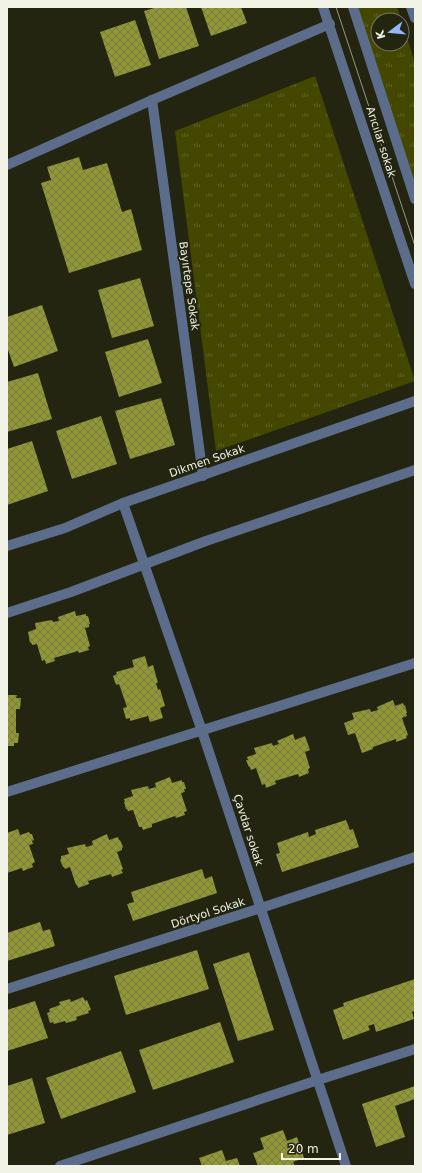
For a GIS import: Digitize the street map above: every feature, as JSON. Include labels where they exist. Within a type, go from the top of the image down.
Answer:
[{"type":"street","name":"Arıcılar sokak","points":[[323,7],[330,24],[415,284]]},
{"type":"street","points":[[352,7],[415,199]]},
{"type":"street","points":[[411,7],[415,18]]},
{"type":"street","points":[[7,165],[152,100],[330,24]]},
{"type":"street","name":"Bayırtepe Sokak","points":[[152,100],[203,476]]},
{"type":"street","name":"Dikmen Sokak","points":[[7,546],[65,528],[123,503],[415,401]]},
{"type":"street","points":[[7,613],[71,592],[206,541],[415,470]]},
{"type":"street","name":"Çavdar sokak","points":[[123,503],[202,731],[346,1166]]},
{"type":"street","points":[[7,792],[415,663]]},
{"type":"street","name":"Dörtyol Sokak","points":[[7,989],[415,857]]},
{"type":"street","points":[[60,1166],[415,1049]]},
{"type":"green space","points":[[358,7],[397,7],[399,12],[370,12],[370,45]]},
{"type":"green space","points":[[410,47],[415,63],[415,186],[372,52],[410,52]]},
{"type":"green space","points":[[315,76],[415,381],[216,451],[175,131]]},
{"type":"building","points":[[157,7],[186,7],[199,46],[159,59],[144,11]]},
{"type":"building","points":[[201,7],[241,7],[247,23],[211,36]]},
{"type":"building","points":[[135,20],[151,65],[115,77],[100,32]]},
{"type":"building","points":[[79,157],[83,170],[107,163],[122,212],[131,209],[142,250],[69,273],[41,183],[51,180],[47,167]]},
{"type":"building","points":[[140,278],[154,326],[112,338],[98,290]]},
{"type":"building","points":[[42,305],[58,351],[14,367],[7,347],[7,317]]},
{"type":"building","points":[[148,339],[162,383],[119,397],[105,352]]},
{"type":"building","points":[[38,373],[52,419],[7,432],[7,382]]},
{"type":"building","points":[[161,398],[175,445],[130,459],[115,411]]},
{"type":"building","points":[[101,416],[117,464],[72,479],[56,431]]},
{"type":"building","points":[[32,441],[48,491],[7,505],[7,449]]},
{"type":"building","points":[[75,611],[76,616],[86,614],[86,616],[88,616],[90,624],[89,627],[85,628],[90,646],[88,647],[89,650],[79,653],[78,651],[54,658],[55,661],[46,664],[45,660],[42,661],[37,644],[32,645],[31,642],[30,643],[28,632],[36,629],[35,623],[52,620],[53,622],[59,621],[58,617]]},
{"type":"building","points":[[145,656],[148,667],[153,665],[158,683],[156,683],[158,690],[160,689],[165,706],[160,708],[163,718],[150,722],[148,716],[130,721],[130,718],[126,719],[123,708],[127,707],[119,684],[116,685],[113,676],[117,674],[116,672],[134,667],[132,660]]},
{"type":"building","points":[[7,695],[17,695],[16,698],[21,698],[20,709],[16,709],[16,733],[19,733],[18,743],[14,743],[14,746],[7,746]]},
{"type":"building","points":[[393,700],[395,706],[403,703],[404,706],[405,705],[407,716],[402,718],[408,735],[406,736],[407,738],[396,742],[396,739],[373,747],[373,749],[362,753],[355,733],[348,735],[344,723],[354,719],[352,713],[370,709],[371,712],[378,710],[377,707]]},
{"type":"building","points":[[293,734],[295,740],[305,736],[310,750],[305,752],[310,768],[308,769],[309,773],[299,777],[298,774],[275,781],[276,784],[266,788],[265,784],[262,785],[256,768],[251,770],[249,767],[246,760],[248,760],[247,757],[256,754],[254,748],[272,743],[273,746],[279,744],[277,741]]},
{"type":"building","points":[[170,777],[172,783],[182,780],[182,782],[184,782],[186,789],[184,789],[185,792],[181,793],[187,811],[184,812],[185,815],[176,818],[175,816],[152,824],[152,827],[143,830],[142,827],[139,827],[133,810],[128,811],[126,809],[124,799],[133,796],[131,790],[148,786],[149,789],[156,787],[155,783]]},
{"type":"building","points":[[346,820],[350,830],[353,829],[359,847],[282,872],[276,854],[280,853],[277,843],[308,832],[309,837],[316,834],[315,830]]},
{"type":"building","points":[[18,829],[20,835],[29,832],[32,834],[34,840],[32,841],[33,844],[29,845],[35,862],[32,864],[33,867],[23,871],[22,868],[7,873],[7,833]]},
{"type":"building","points":[[107,834],[109,840],[118,837],[123,847],[122,850],[117,852],[123,873],[112,877],[111,874],[88,881],[89,884],[78,888],[70,867],[65,869],[63,867],[60,860],[61,856],[69,854],[67,848],[85,844],[86,847],[93,845],[92,841]]},
{"type":"building","points":[[202,869],[205,879],[212,876],[217,893],[133,921],[127,904],[134,902],[131,892]]},
{"type":"building","points":[[40,922],[43,931],[50,929],[55,946],[7,961],[7,933]]},
{"type":"building","points":[[197,950],[209,989],[126,1015],[114,976]]},
{"type":"building","points":[[249,952],[274,1030],[238,1041],[213,964]]},
{"type":"building","points":[[415,979],[415,1011],[412,1012],[414,1019],[376,1032],[374,1024],[368,1026],[370,1030],[343,1040],[333,1010],[344,1006],[343,1003]]},
{"type":"building","points":[[83,997],[85,1001],[87,1000],[91,1010],[88,1011],[89,1013],[76,1017],[77,1020],[66,1023],[65,1021],[54,1024],[53,1022],[50,1023],[47,1013],[50,1012],[49,1009],[60,1005],[59,1002],[70,999],[71,1002]]},
{"type":"building","points":[[35,1001],[48,1038],[7,1051],[7,1010]]},
{"type":"building","points":[[220,1022],[234,1062],[153,1090],[139,1050]]},
{"type":"building","points":[[121,1051],[136,1092],[61,1119],[46,1078]]},
{"type":"building","points":[[32,1078],[45,1123],[7,1135],[7,1086]]},
{"type":"building","points":[[415,1086],[415,1099],[395,1106],[405,1137],[376,1147],[362,1104]]},
{"type":"building","points":[[283,1130],[287,1141],[297,1137],[304,1158],[293,1162],[295,1166],[258,1166],[253,1153],[264,1149],[260,1138]]},
{"type":"building","points":[[222,1150],[226,1161],[237,1158],[240,1166],[202,1166],[199,1158]]},
{"type":"tram line","points":[[336,7],[415,246]]}]
